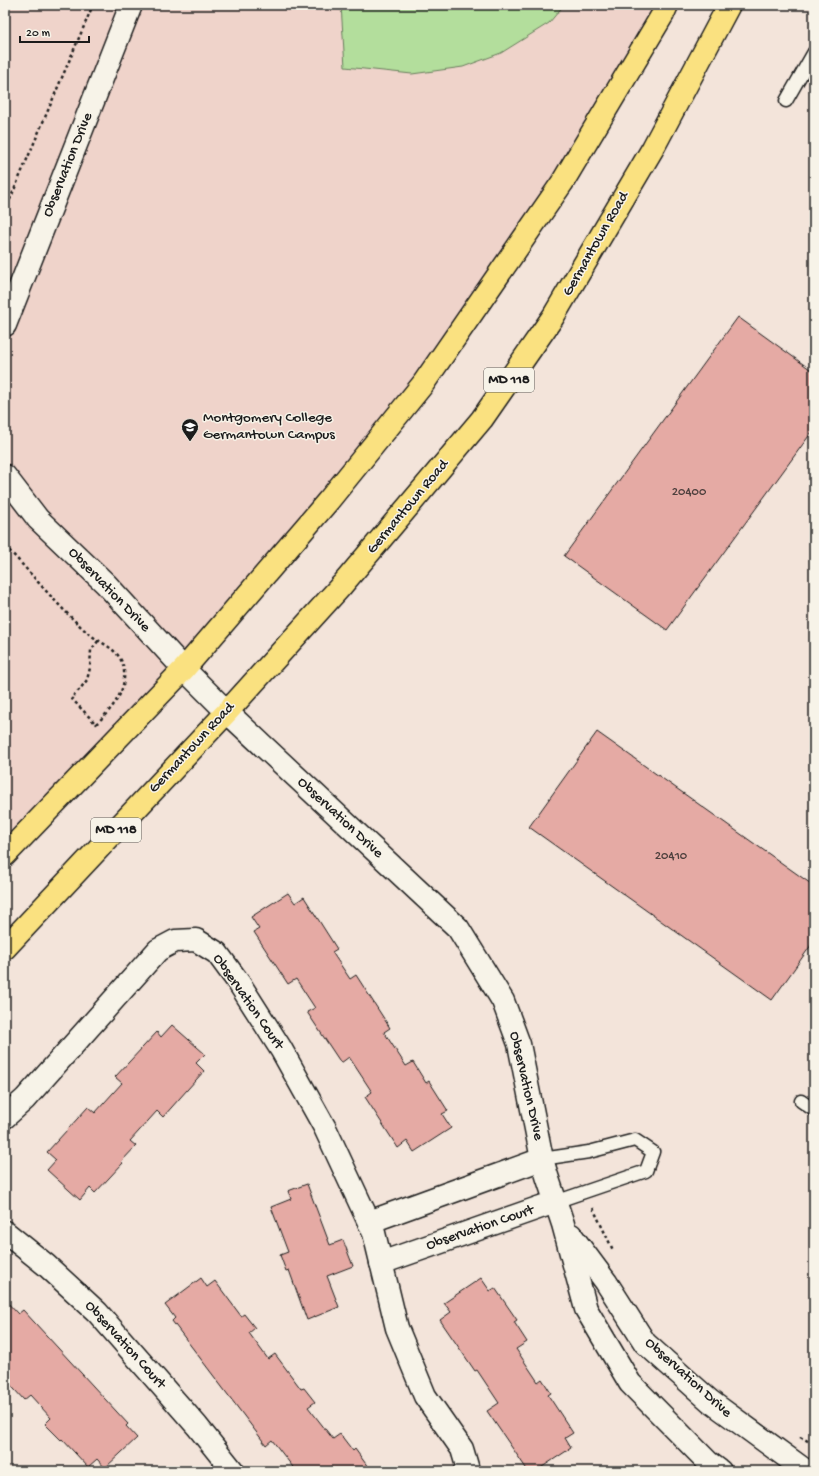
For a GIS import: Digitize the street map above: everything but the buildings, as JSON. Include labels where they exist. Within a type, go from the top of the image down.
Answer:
[{"type":"main road","points":[[5,855],[184,669],[329,500],[423,384],[562,183],[668,5]]},
{"type":"main road","name":"Germantown Road","points":[[5,948],[227,712],[342,585],[482,419],[553,317],[653,148],[729,5]]},
{"type":"street","name":"Observation Drive","points":[[5,325],[131,5]]},
{"type":"street","name":"Observation Drive","points":[[5,476],[38,519],[106,584],[184,669],[227,712],[458,928],[503,1001],[519,1044],[542,1159],[563,1224],[586,1308],[630,1383],[708,1462],[720,1471]]},
{"type":"street","name":"Observation Court","points":[[5,1117],[25,1099],[158,950],[175,941],[196,940],[217,953],[239,983],[281,1049],[325,1128],[374,1233],[397,1328],[425,1396],[462,1449],[467,1466],[465,1471]]},
{"type":"street","points":[[369,1222],[542,1159]]},
{"type":"street","name":"Observation Court","points":[[381,1263],[556,1202]]},
{"type":"street","name":"Observation Drive","points":[[563,1224],[606,1282],[645,1343],[710,1402],[806,1471]]},
{"type":"street","name":"Observation Court","points":[[5,1232],[46,1265],[97,1312],[197,1426],[233,1471]]},
{"type":"lane","points":[[786,101],[810,65],[814,52]]},
{"type":"lane","points":[[814,1097],[801,1101],[814,1110]]},
{"type":"lane","points":[[542,1159],[590,1152],[635,1140],[653,1152],[646,1171],[556,1202]]},
{"type":"path","points":[[5,212],[92,6]]},
{"type":"path","points":[[5,546],[89,634],[108,645],[120,657],[124,671],[123,686],[119,697],[107,713],[96,724],[71,698],[87,680],[90,668],[91,650],[99,640]]},
{"type":"path","points":[[584,1192],[600,1221],[614,1254]]},
{"type":"path","points":[[797,1435],[814,1444]]},
{"type":"shaded area","name":"Montgomery College Germantown Campus","points":[[5,5],[667,5],[423,384],[184,669],[5,841]]},
{"type":"green space","points":[[341,5],[564,5],[549,23],[501,53],[463,67],[412,74],[345,67]]},
{"type":"place","name":"Montgomery College Germantown Campus","points":[[190,442]]}]
